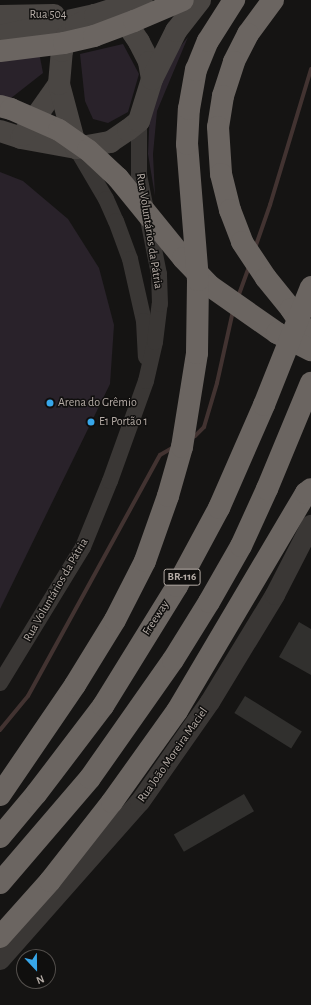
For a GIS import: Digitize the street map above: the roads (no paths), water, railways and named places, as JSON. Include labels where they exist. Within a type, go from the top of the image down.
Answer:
[{"type":"highway","points":[[0,51],[64,43],[94,36],[183,0]]},
{"type":"highway","points":[[0,795],[75,685],[115,620],[145,561],[168,496],[182,447],[197,353],[198,280],[187,144],[189,109],[196,70],[208,41],[234,0]]},
{"type":"highway","points":[[272,0],[248,34],[234,62],[223,96],[218,127],[221,174],[230,210],[242,242],[266,278],[291,309],[311,342]]},
{"type":"highway","points":[[0,106],[11,109],[59,130],[88,150],[118,178],[182,258],[210,286],[277,333],[311,350]]},
{"type":"highway","name":"Freeway","points":[[0,837],[36,794],[103,706],[177,586],[222,502],[264,405],[311,287]]},
{"type":"highway","name":"BR-116","points":[[0,883],[90,778],[173,660],[209,602],[240,546],[273,475],[311,383]]},
{"type":"highway","points":[[0,937],[50,881],[112,802],[178,710],[306,493],[311,489]]},
{"type":"main road","name":"Rua Voluntários da Pátria","points":[[76,148],[59,84],[62,51],[66,37],[76,26],[95,15],[142,0]]},
{"type":"main road","name":"Rua Voluntários da Pátria","points":[[139,121],[152,79],[176,31],[200,0]]},
{"type":"main road","name":"Rua 504","points":[[0,16],[95,15]]},
{"type":"main road","points":[[0,36],[95,15],[114,17],[129,27],[149,62],[152,79]]},
{"type":"main road","points":[[21,138],[59,84]]},
{"type":"main road","points":[[0,131],[21,138],[76,148],[110,142],[139,121]]},
{"type":"street","name":"Rua Voluntários da Pátria","points":[[0,683],[84,547],[110,482],[146,380],[155,342],[160,304],[159,274],[139,175],[139,121]]},
{"type":"street","name":"Rua Voluntários da Pátria","points":[[76,148],[106,200],[116,221],[130,258],[144,321],[146,380]]},
{"type":"street","name":"Rua João Moreira Maciel","points":[[0,960],[140,802],[210,702],[275,595],[311,525]]},
{"type":"waterway","points":[[255,248],[270,205],[311,69]]},
{"type":"waterway","points":[[238,297],[249,266]]},
{"type":"waterway","points":[[191,438],[204,427],[217,383],[233,311]]},
{"type":"waterway","points":[[0,730],[28,696],[160,455],[174,447]]},
{"type":"place","name":"Arena do Grêmio","points":[[50,403]]},
{"type":"place","name":"E1 Portão 1","points":[[91,422]]}]
